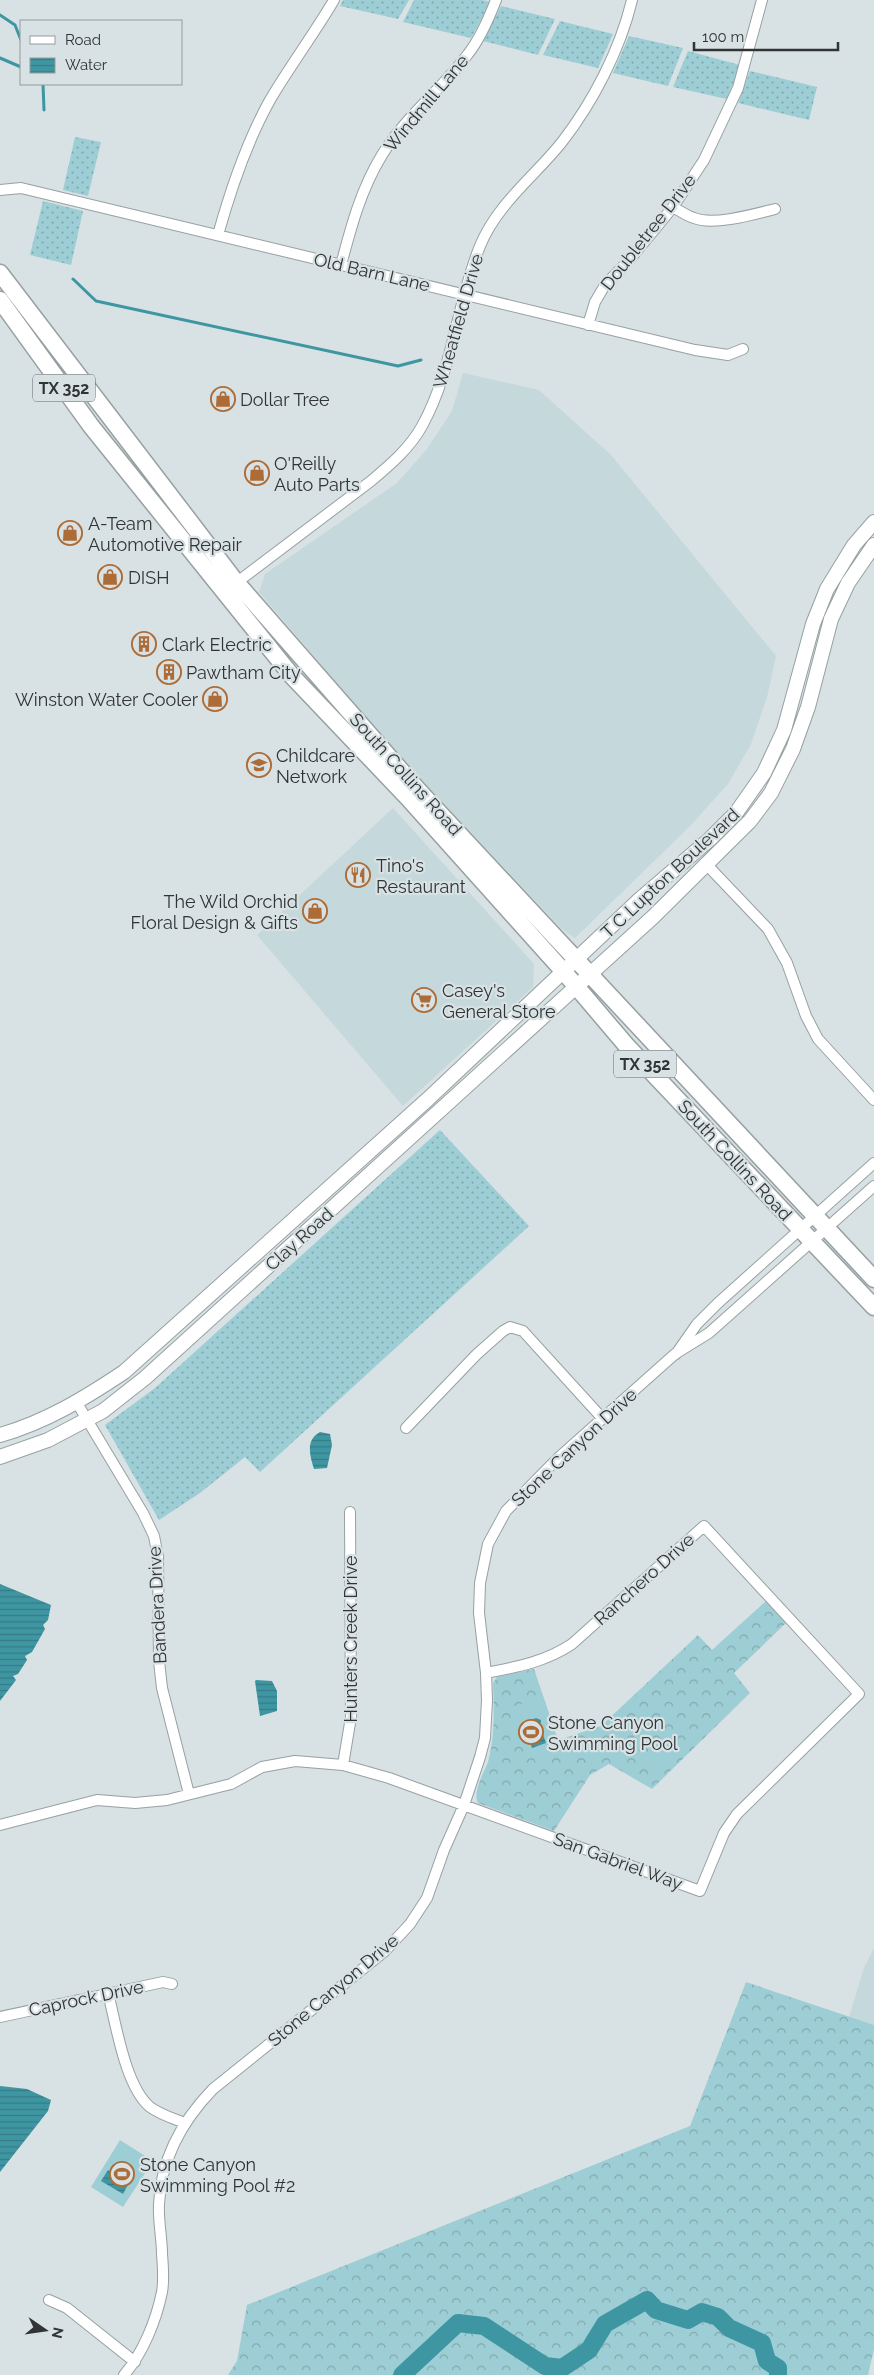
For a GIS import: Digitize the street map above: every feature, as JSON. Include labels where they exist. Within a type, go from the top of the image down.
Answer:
[{"type":"main road","name":"TX 352","points":[[0,273],[3,294]]},
{"type":"main road","name":"South Collins Road","points":[[3,294],[92,426],[230,587],[292,676],[577,960],[874,1279]]},
{"type":"main road","name":"T C Lupton Boulevard","points":[[564,972],[639,900],[695,853],[736,813],[764,773],[784,730],[812,624],[826,589],[854,545],[874,522]]},
{"type":"main road","name":"T C Lupton Boulevard","points":[[576,987],[707,866],[750,821],[775,784],[801,729],[824,640],[836,608],[851,578],[874,545]]},
{"type":"main road","points":[[799,678],[814,682]]},
{"type":"main road","name":"South Collins Road","points":[[418,800],[626,1045],[874,1307]]},
{"type":"main road","points":[[695,853],[707,866]]},
{"type":"main road","name":"Clay Road","points":[[0,1435],[22,1429],[77,1403],[124,1372],[428,1099],[564,972]]},
{"type":"main road","name":"Clay Road","points":[[0,1457],[48,1440],[88,1420],[103,1411],[145,1378],[576,987]]},
{"type":"street","points":[[218,236],[230,188],[244,153],[271,99],[334,0]]},
{"type":"street","name":"Windmill Lane","points":[[340,265],[352,220],[382,154],[412,116],[470,52],[490,16],[496,0]]},
{"type":"street","name":"Wheatfield Drive","points":[[230,587],[365,486],[391,464],[422,427],[442,382],[480,245],[505,204],[562,142],[577,121],[595,90],[614,50],[632,0]]},
{"type":"street","name":"Doubletree Drive","points":[[588,325],[595,302],[605,284],[631,258],[673,207],[704,160],[738,88],[762,0]]},
{"type":"street","name":"Old Barn Lane","points":[[0,190],[21,188],[588,325],[712,352],[728,355],[743,349]]},
{"type":"street","points":[[673,207],[695,219],[713,220],[746,216],[776,209]]},
{"type":"street","points":[[707,866],[768,929],[787,963],[806,1016],[818,1039],[874,1100]]},
{"type":"street","name":"Stone Canyon Drive","points":[[675,1354],[697,1324],[800,1228],[874,1164]]},
{"type":"street","name":"Stone Canyon Drive","points":[[124,2375],[135,2362],[152,2325],[162,2291],[159,2204],[165,2169],[176,2137],[192,2110],[213,2089],[386,1951],[410,1924],[427,1898],[444,1850],[464,1805],[485,1738],[486,1673],[479,1613],[480,1583],[488,1544],[506,1511],[518,1497],[675,1354],[709,1333],[874,1186]]},
{"type":"street","points":[[737,1286],[748,1298]]},
{"type":"street","points":[[406,1428],[477,1354],[503,1330],[510,1327],[523,1331],[603,1419]]},
{"type":"street","name":"Bandera Drive","points":[[77,1403],[145,1517],[154,1536],[158,1557],[159,1661],[162,1688],[189,1794]]},
{"type":"street","name":"Hunters Creek Drive","points":[[343,1765],[351,1718],[350,1512]]},
{"type":"street","name":"Ranchero Drive","points":[[486,1673],[534,1663],[555,1655],[572,1644],[704,1526],[859,1694]]},
{"type":"street","name":"San Gabriel Way","points":[[464,1805],[700,1891],[724,1833],[737,1814],[859,1694]]},
{"type":"street","points":[[0,1825],[97,1800],[135,1803],[167,1800],[231,1784],[262,1767],[295,1761],[343,1765],[389,1778],[464,1805]]},
{"type":"street","name":"Caprock Drive","points":[[0,2017],[163,1982],[172,1984]]},
{"type":"street","points":[[108,1993],[131,2080],[139,2095],[162,2115],[185,2123]]},
{"type":"street","points":[[49,2300],[67,2308],[135,2362]]},
{"type":"shaded area","points":[[463,373],[539,390],[611,455],[776,656],[767,697],[751,744],[728,784],[689,827],[575,938],[562,929],[409,767],[259,592],[265,574],[397,483],[427,449],[452,411]]},
{"type":"shaded area","points":[[393,808],[534,964],[533,987],[403,1106],[257,935]]},
{"type":"shaded area","points":[[874,1948],[874,2025],[849,2017],[864,1968]]},
{"type":"green space","points":[[343,0],[409,0],[398,19],[340,6]]},
{"type":"green space","points":[[414,0],[482,0],[491,2],[471,38],[403,22]]},
{"type":"green space","points":[[501,6],[555,19],[538,55],[483,41]]},
{"type":"green space","points":[[560,21],[613,34],[598,68],[543,55]]},
{"type":"green space","points":[[629,36],[683,48],[668,86],[613,73]]},
{"type":"green space","points":[[688,51],[740,65],[727,99],[673,87]]},
{"type":"green space","points":[[750,71],[817,87],[809,120],[738,103]]},
{"type":"green space","points":[[75,137],[101,142],[88,196],[63,190]]},
{"type":"green space","points":[[43,201],[83,211],[71,265],[30,255]]},
{"type":"green space","points":[[440,1130],[529,1226],[260,1472],[245,1457],[200,1493],[159,1520],[105,1425],[155,1388]]},
{"type":"green space","points":[[766,1601],[786,1623],[734,1673],[750,1693],[652,1789],[609,1764],[590,1775],[554,1831],[478,1803],[477,1788],[488,1762],[492,1742],[494,1713],[493,1683],[497,1677],[534,1669],[558,1740],[601,1726],[698,1635],[712,1650]]},
{"type":"green space","name":"Stone Canyon Swimming Pool","points":[[543,1696],[561,1750],[549,1754],[551,1759],[536,1764],[534,1757],[528,1759],[523,1744],[513,1747],[505,1723],[514,1720],[510,1708]]},
{"type":"green space","points":[[667,1736],[678,1748],[654,1772],[643,1760]]},
{"type":"green space","points":[[746,1982],[874,2025],[874,2349],[868,2375],[228,2375],[237,2361],[247,2305],[690,2126]]},
{"type":"green space","name":"Stone Canyon Swimming Pool #2","points":[[120,2140],[153,2161],[123,2207],[91,2187]]},
{"type":"water","points":[[320,1432],[330,1434],[332,1445],[327,1468],[314,1469],[310,1454],[310,1444],[315,1435]]},
{"type":"water","points":[[0,1584],[51,1605],[48,1620],[43,1625],[45,1629],[32,1652],[25,1656],[27,1660],[18,1674],[13,1676],[16,1680],[0,1701]]},
{"type":"water","points":[[256,1680],[272,1681],[277,1691],[277,1711],[260,1716]]},
{"type":"water","points":[[536,1718],[541,1720],[540,1726],[546,1743],[532,1748],[524,1723]]},
{"type":"water","points":[[0,2086],[27,2089],[51,2100],[48,2111],[0,2172]]},
{"type":"water","points":[[108,2170],[129,2183],[123,2194],[101,2181]]},
{"type":"waterway","points":[[0,15],[15,25],[20,38]]},
{"type":"waterway","points":[[0,58],[20,67]]},
{"type":"waterway","points":[[43,85],[44,110]]},
{"type":"waterway","points":[[73,279],[96,301],[398,366],[421,360]]},
{"type":"waterway","points":[[402,2375],[458,2323],[484,2326],[545,2366],[562,2368],[589,2350],[605,2324],[647,2300],[656,2310],[688,2320],[702,2312],[718,2317],[729,2328],[762,2343],[767,2361],[778,2368],[778,2375]]},
{"type":"place","name":"Dollar Tree","points":[[223,399]]},
{"type":"place","name":"O'Reilly Auto Parts","points":[[257,473]]},
{"type":"place","name":"A-Team Automotive Repair","points":[[70,533]]},
{"type":"place","name":"DISH","points":[[110,577]]},
{"type":"place","name":"Clark Electric","points":[[144,644]]},
{"type":"place","name":"Pawtham City","points":[[169,672]]},
{"type":"place","name":"Winston Water Cooler","points":[[215,699]]},
{"type":"place","name":"Childcare Network","points":[[259,765]]},
{"type":"place","name":"Tino's Restaurant","points":[[358,875]]},
{"type":"place","name":"The Wild Orchid Floral Design & Gifts","points":[[315,911]]},
{"type":"place","name":"Casey's General Store","points":[[424,1000]]},
{"type":"place","name":"Stone Canyon Swimming Pool","points":[[531,1732]]},
{"type":"place","name":"Stone Canyon Swimming Pool #2","points":[[122,2174]]}]
